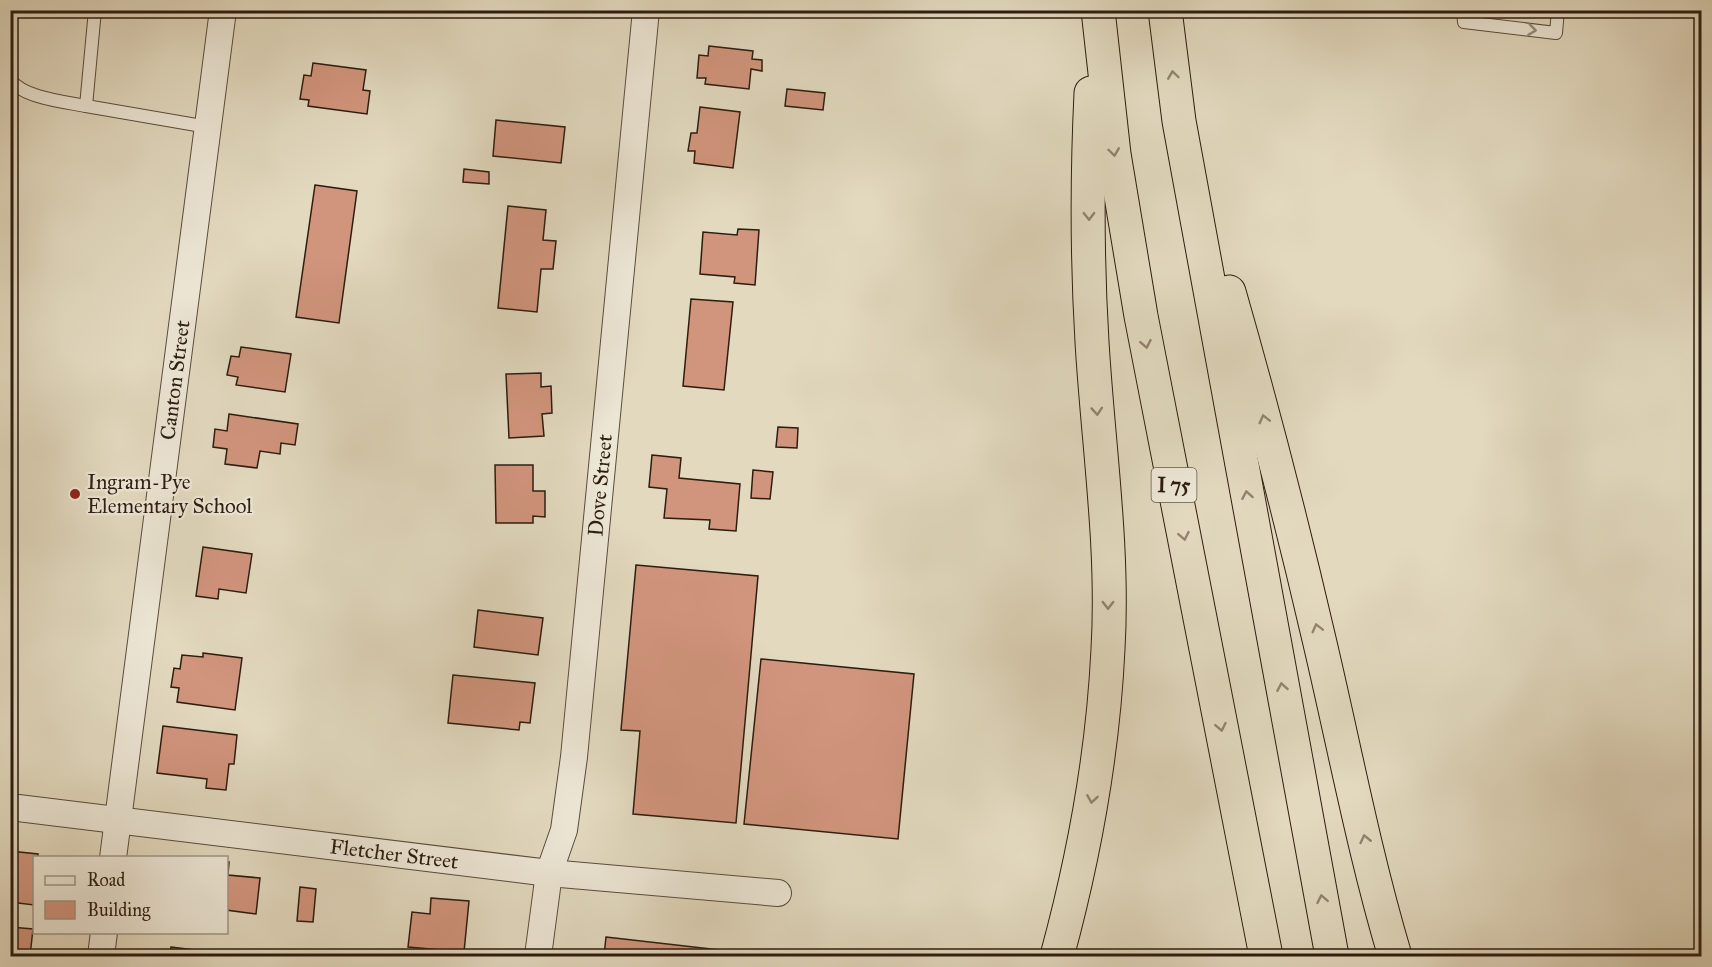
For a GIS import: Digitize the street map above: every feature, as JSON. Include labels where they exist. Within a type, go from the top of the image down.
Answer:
[{"type":"highway","points":[[1057,957],[1091,804],[1108,648],[1105,526],[1092,340],[1088,167],[1096,10]]},
{"type":"highway","name":"I 75","points":[[1096,10],[1114,154],[1141,316],[1266,957]]},
{"type":"highway","points":[[1165,10],[1179,121],[1332,957]]},
{"type":"highway","points":[[1179,121],[1254,379],[1319,639],[1378,901],[1395,957]]},
{"type":"street","name":"Canton Street","points":[[113,856],[223,10]]},
{"type":"street","name":"Dove Street","points":[[538,957],[549,873],[564,830],[574,757],[646,10]]},
{"type":"street","name":"Fletcher Street","points":[[10,807],[549,873],[778,893]]},
{"type":"street","points":[[101,957],[104,934]]},
{"type":"lane","points":[[86,106],[95,10]]},
{"type":"lane","points":[[1463,10],[1464,22],[1556,33],[1558,10]]},
{"type":"lane","points":[[10,79],[38,96],[208,127]]},
{"type":"building","points":[[709,46],[753,51],[752,59],[762,60],[762,71],[751,69],[749,89],[705,84],[706,78],[697,78],[699,55],[708,56]]},
{"type":"building","points":[[313,63],[366,70],[363,90],[370,91],[367,114],[308,106],[309,100],[300,99],[304,75],[311,76]]},
{"type":"building","points":[[787,89],[825,93],[823,110],[785,106]]},
{"type":"building","points":[[700,107],[740,112],[733,168],[694,163],[695,151],[688,151],[691,133],[697,133]]},
{"type":"building","points":[[496,120],[565,127],[561,163],[493,156]]},
{"type":"building","points":[[464,169],[489,172],[489,184],[463,182]]},
{"type":"building","points":[[315,185],[357,191],[339,323],[296,317]]},
{"type":"building","points":[[508,206],[546,210],[543,240],[556,241],[553,269],[541,269],[537,312],[498,308]]},
{"type":"building","points":[[738,229],[759,230],[755,285],[734,283],[735,277],[700,274],[703,232],[737,235]]},
{"type":"building","points":[[691,299],[733,302],[724,390],[683,386]]},
{"type":"building","points":[[241,347],[291,354],[285,392],[236,385],[238,377],[227,375],[231,356],[239,357]]},
{"type":"building","points":[[541,373],[541,387],[551,386],[552,413],[542,414],[544,436],[509,438],[506,374]]},
{"type":"building","points":[[229,414],[298,424],[295,445],[281,443],[280,454],[260,451],[257,468],[225,464],[227,449],[213,447],[215,429],[227,431]]},
{"type":"building","points":[[778,427],[798,428],[797,448],[776,447]]},
{"type":"building","points":[[652,455],[681,458],[679,478],[740,484],[736,531],[709,529],[710,520],[664,518],[667,489],[649,487]]},
{"type":"building","points":[[495,465],[533,465],[533,491],[545,491],[545,517],[533,516],[533,523],[496,523]]},
{"type":"building","points":[[753,470],[773,472],[770,499],[751,498]]},
{"type":"building","points":[[203,547],[252,554],[246,593],[219,589],[218,599],[196,596]]},
{"type":"building","points":[[636,565],[758,576],[736,823],[633,814],[640,731],[621,730]]},
{"type":"building","points":[[478,610],[543,618],[538,655],[474,647]]},
{"type":"building","points":[[203,653],[242,658],[235,710],[177,702],[179,688],[171,687],[174,668],[180,669],[182,655],[203,657]]},
{"type":"building","points":[[761,659],[914,674],[898,839],[744,824]]},
{"type":"building","points":[[453,675],[535,683],[530,723],[520,722],[519,730],[448,723]]},
{"type":"building","points":[[163,726],[237,735],[234,764],[229,764],[226,790],[206,788],[207,779],[157,773]]},
{"type":"building","points":[[10,851],[38,854],[38,856],[33,856],[33,905],[10,902]]},
{"type":"building","points":[[228,875],[260,878],[256,914],[228,910]]},
{"type":"building","points":[[300,887],[316,889],[313,922],[297,921]]},
{"type":"building","points":[[431,898],[469,901],[464,952],[408,947],[412,912],[430,914]]},
{"type":"building","points":[[10,927],[33,929],[30,956],[10,956]]},
{"type":"building","points":[[606,937],[772,956],[604,956]]},
{"type":"building","points":[[171,947],[226,954],[226,956],[169,956]]},
{"type":"place","name":"Ingram-Pye Elementary School","points":[[75,494]]}]
